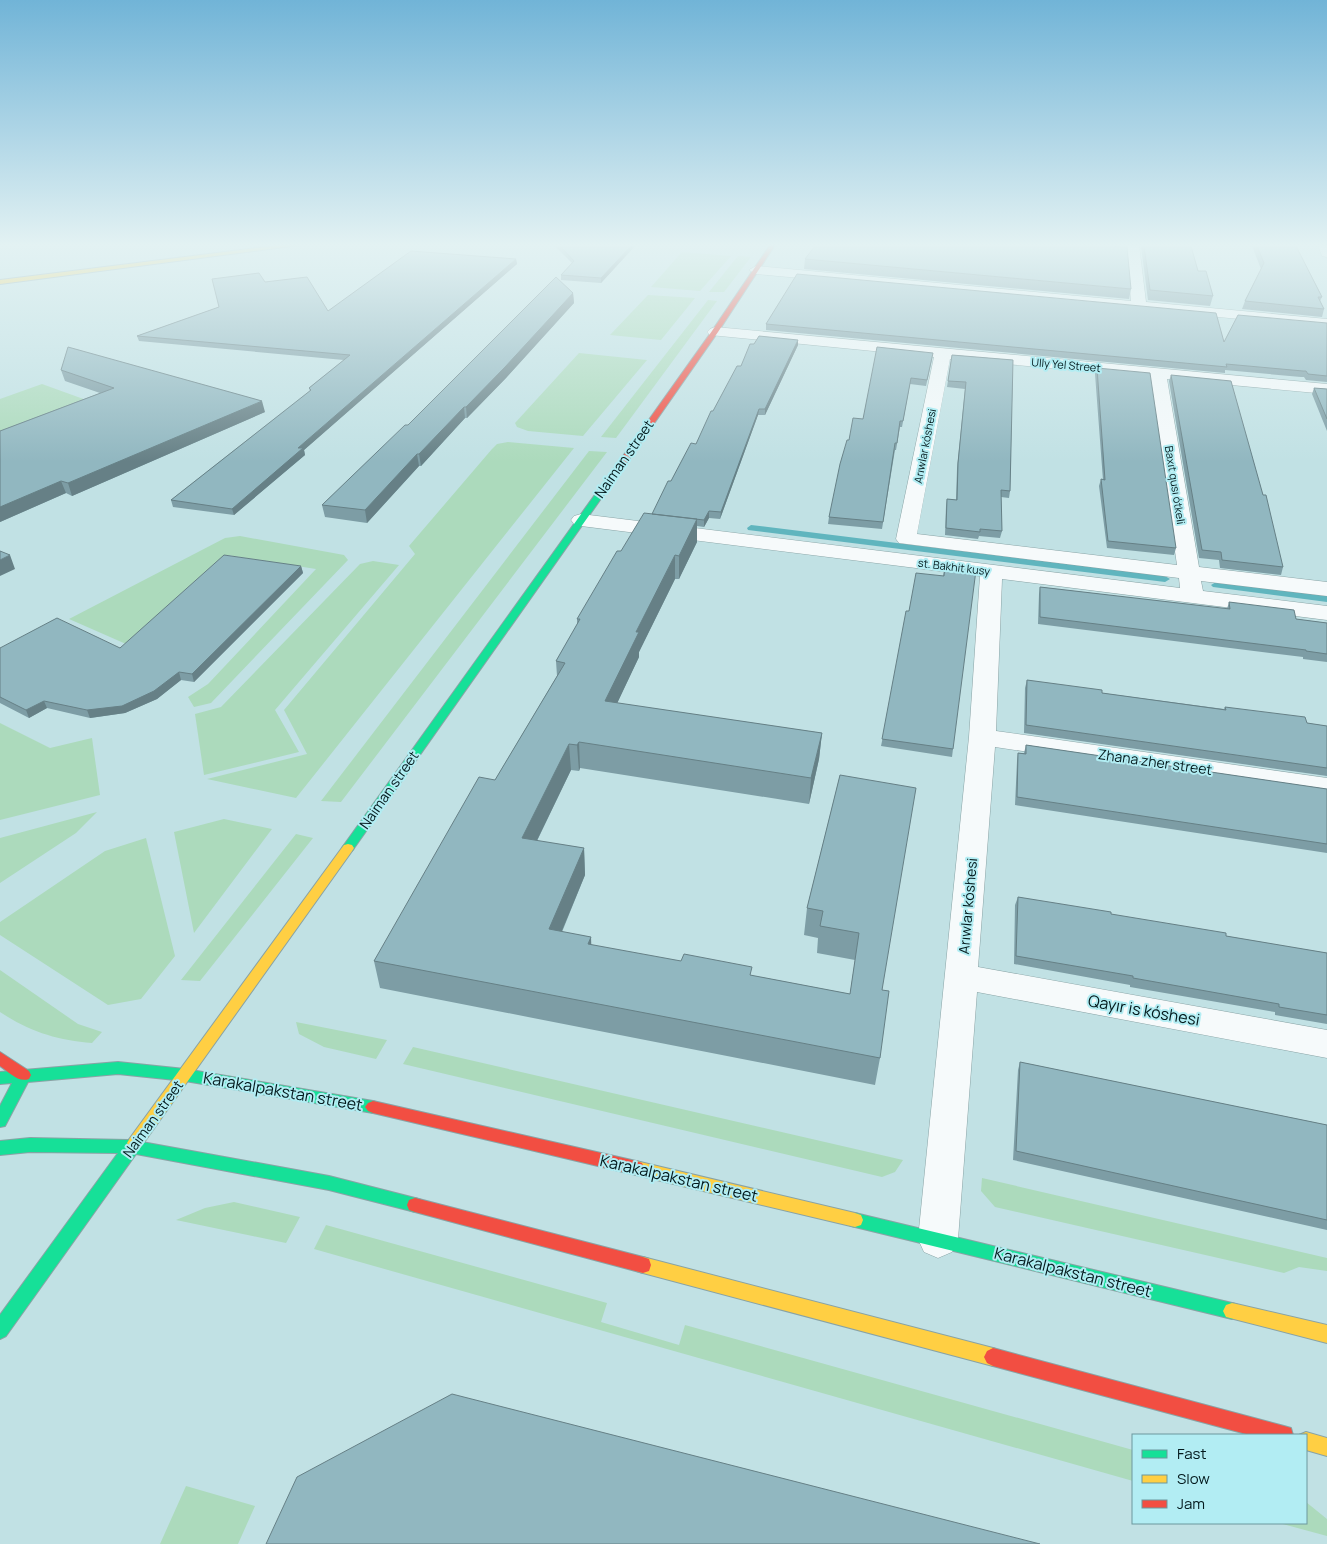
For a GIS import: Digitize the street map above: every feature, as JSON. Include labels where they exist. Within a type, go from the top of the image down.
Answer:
[{"type":"main road","name":"Naiman street","points":[[0,1330],[185,1075],[725,317]]},
{"type":"main road","points":[[0,1058],[24,1075],[0,1121]]},
{"type":"main road","name":"Karakalpakstan street","points":[[0,1078],[118,1068],[185,1075],[368,1106],[938,1239],[1327,1334]]},
{"type":"main road","points":[[0,1148],[30,1145],[133,1147],[329,1183],[1280,1434]]},
{"type":"main road","points":[[1307,1441],[1327,1447]]},
{"type":"street","points":[[1261,317],[1327,323]]},
{"type":"street","name":"Ully Yel Street","points":[[715,332],[1327,389]]},
{"type":"street","name":"Arıwlar kóshesi","points":[[906,539],[943,353]]},
{"type":"street","name":"Baxıt qusı ótkeli","points":[[1158,373],[1193,597]]},
{"type":"street","name":"st. Bakhit kusy","points":[[581,520],[1327,613]]},
{"type":"street","name":"st. Bakhit kusy","points":[[906,539],[1327,590]]},
{"type":"street","name":"Arıwlar kóshesi","points":[[938,1239],[982,737],[992,572]]},
{"type":"street","name":"Zhana zher street","points":[[982,737],[1327,787]]},
{"type":"street","name":"Qayır is kóshesi","points":[[961,976],[1327,1044]]},
{"type":"green space","points":[[627,317],[680,317],[661,340],[610,335]]},
{"type":"green space","points":[[695,317],[705,317],[616,438],[601,437]]},
{"type":"green space","points":[[579,353],[647,360],[583,436],[528,431],[517,427],[515,423]]},
{"type":"green space","points":[[42,384],[89,401],[0,434],[0,399]]},
{"type":"green space","points":[[508,442],[574,448],[296,798],[207,779],[307,754],[284,710],[415,554],[409,546],[492,449],[497,444]]},
{"type":"green space","points":[[589,451],[607,452],[341,802],[321,801]]},
{"type":"green space","points":[[240,536],[344,555],[348,560],[211,703],[194,707],[188,697],[208,684],[316,569],[227,555],[126,644],[69,619],[225,538]]},
{"type":"green space","points":[[373,561],[399,565],[275,710],[299,752],[204,775],[195,714],[221,707],[360,564]]},
{"type":"green space","points":[[0,723],[50,748],[92,738],[100,795],[0,820]]},
{"type":"green space","points":[[97,812],[76,833],[0,883],[0,838]]},
{"type":"green space","points":[[224,819],[272,829],[194,933],[174,832]]},
{"type":"green space","points":[[296,834],[313,838],[200,981],[181,980]]},
{"type":"green space","points":[[146,838],[175,956],[141,999],[108,1005],[0,935],[0,922],[105,851]]},
{"type":"green space","points":[[0,970],[78,1024],[102,1032],[92,1043],[79,1042],[44,1034],[11,1019],[0,1012]]},
{"type":"green space","points":[[296,1022],[387,1040],[376,1059],[324,1047],[299,1034]]},
{"type":"green space","points":[[413,1047],[903,1160],[895,1172],[882,1177],[403,1064]]},
{"type":"green space","points":[[982,1178],[1327,1258],[1327,1271],[1299,1267],[1284,1273],[995,1207],[981,1191]]},
{"type":"green space","points":[[234,1202],[300,1217],[286,1243],[176,1220],[205,1208]]},
{"type":"green space","points":[[326,1225],[607,1303],[601,1322],[679,1345],[685,1325],[1132,1450],[1132,1481],[314,1249]]},
{"type":"green space","points":[[186,1486],[255,1506],[238,1544],[160,1544]]},
{"type":"green space","points":[[1307,1503],[1327,1519],[1327,1536],[1283,1524],[1307,1524]]},
{"type":"building","points":[[191,317],[449,317],[298,448],[303,448],[232,509],[171,500],[311,390],[309,388],[350,355],[137,336]]},
{"type":"building","points":[[516,317],[551,317],[505,367],[417,454],[365,510],[322,505],[405,425],[408,425]]},
{"type":"building","points":[[770,317],[1217,317],[1224,342],[1237,317],[1261,317],[1327,323],[1327,376],[1308,374],[1306,371],[1226,364],[1227,367],[766,324]]},
{"type":"building","points":[[759,336],[798,340],[765,409],[759,409],[721,512],[709,511],[704,520],[652,514],[668,481],[671,481],[691,443],[696,444],[711,411],[713,411],[737,366],[741,366],[750,344],[754,344]]},
{"type":"building","points":[[68,347],[262,401],[68,483],[61,481],[0,507],[0,431],[114,388],[61,370]]},
{"type":"building","points":[[877,347],[933,353],[927,380],[911,378],[903,421],[900,421],[897,443],[895,443],[883,522],[829,517],[840,464],[847,440],[849,440],[853,418],[863,419]]},
{"type":"building","points":[[952,355],[1013,360],[1010,491],[1001,490],[1002,531],[980,529],[980,532],[946,528],[947,499],[957,500],[958,463],[966,382],[948,381]]},
{"type":"building","points":[[1097,368],[1150,373],[1176,548],[1108,541],[1101,479],[1105,480]]},
{"type":"building","points":[[1171,375],[1231,381],[1263,495],[1266,495],[1283,567],[1222,560],[1221,552],[1202,550]]},
{"type":"building","points":[[1314,388],[1327,389],[1327,419]]},
{"type":"building","points":[[644,513],[697,519],[679,556],[675,555],[636,632],[639,632],[605,701],[822,733],[811,778],[579,742],[577,745],[569,744],[522,838],[584,848],[549,929],[591,937],[588,944],[681,961],[684,954],[752,967],[750,975],[850,994],[859,933],[820,926],[823,911],[807,908],[840,775],[916,788],[882,990],[889,991],[880,1058],[374,961],[479,777],[495,780],[565,663],[556,661],[580,619],[577,619],[617,551],[621,551]]},
{"type":"building","points":[[0,551],[10,555],[0,560]]},
{"type":"building","points":[[224,555],[301,566],[192,674],[179,672],[154,691],[122,706],[87,710],[44,701],[26,710],[0,697],[0,648],[57,618],[120,648]]},
{"type":"building","points":[[945,566],[976,570],[953,749],[882,739],[906,611],[909,611],[916,573],[944,576]]},
{"type":"building","points":[[1040,587],[1230,609],[1229,602],[1294,610],[1296,619],[1327,623],[1327,654],[1040,617]]},
{"type":"building","points":[[1027,680],[1102,690],[1102,693],[1226,710],[1225,707],[1305,717],[1307,723],[1327,726],[1327,768],[1026,725]]},
{"type":"building","points":[[1026,745],[1327,789],[1327,844],[1017,797],[1018,753],[1026,754]]},
{"type":"building","points":[[1018,897],[1111,912],[1111,914],[1226,933],[1226,936],[1327,953],[1327,1015],[1279,1007],[1279,1004],[1133,978],[1133,976],[1016,956]]},
{"type":"building","points":[[1020,1062],[1327,1125],[1327,1220],[1016,1151]]},
{"type":"building","points":[[452,1394],[1040,1544],[266,1544],[297,1477]]},
{"type":"waterway","points":[[751,528],[1165,579]]},
{"type":"waterway","points":[[1216,585],[1327,599]]},
{"type":"traffic: fast","points":[[348,848],[615,473]]},
{"type":"traffic: fast","points":[[0,1078],[118,1068],[185,1075],[373,1107]]},
{"type":"traffic: fast","points":[[0,1121],[24,1075]]},
{"type":"traffic: fast","points":[[0,1330],[135,1143]]},
{"type":"traffic: fast","points":[[0,1148],[30,1145],[133,1147],[329,1183],[415,1205]]},
{"type":"traffic: fast","points":[[855,1220],[1232,1311]]},
{"type":"traffic: slow","points":[[135,1143],[348,848]]},
{"type":"traffic: slow","points":[[636,1168],[855,1220]]},
{"type":"traffic: slow","points":[[643,1265],[993,1357]]},
{"type":"traffic: slow","points":[[1232,1311],[1327,1334]]},
{"type":"traffic: slow","points":[[1307,1441],[1327,1447]]},
{"type":"traffic: jam","points":[[615,473],[725,317]]},
{"type":"traffic: jam","points":[[0,1058],[24,1075]]},
{"type":"traffic: jam","points":[[373,1107],[636,1168]]},
{"type":"traffic: jam","points":[[415,1205],[643,1265]]},
{"type":"traffic: jam","points":[[993,1357],[1280,1434]]}]
